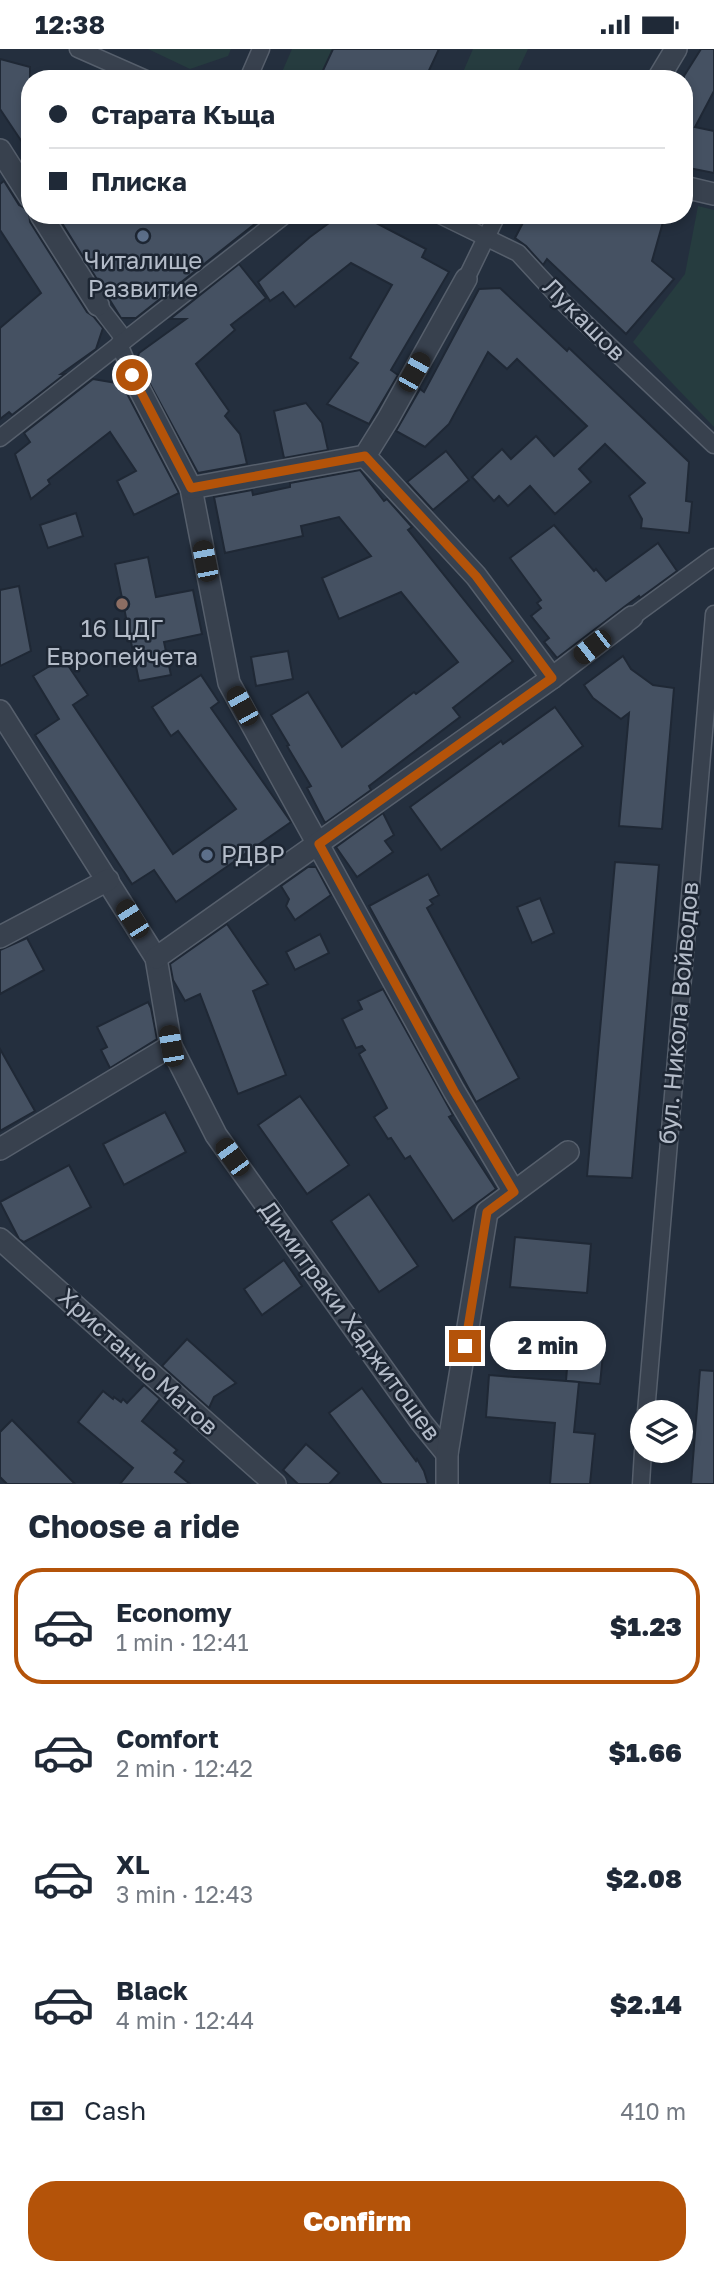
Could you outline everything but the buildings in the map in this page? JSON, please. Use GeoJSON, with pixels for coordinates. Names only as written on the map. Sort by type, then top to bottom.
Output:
{"type":"FeatureCollection","features":[{"type":"Feature","properties":{"kind":"street"},"geometry":{"type":"LineString","coordinates":[[78,49],[126,70]]}},
{"type":"Feature","properties":{"kind":"street"},"geometry":{"type":"LineString","coordinates":[[252,70],[261,49]]}},
{"type":"Feature","properties":{"kind":"street"},"geometry":{"type":"LineString","coordinates":[[664,70],[676,49]]}},
{"type":"Feature","properties":{"kind":"street"},"geometry":{"type":"LineString","coordinates":[[0,150],[21,183]]}},
{"type":"Feature","properties":{"kind":"street"},"geometry":{"type":"LineString","coordinates":[[693,189],[714,194]]}},
{"type":"Feature","properties":{"kind":"street"},"geometry":{"type":"LineString","coordinates":[[47,224],[122,342],[132,375],[191,488],[229,683],[454,1091],[514,1192]]}},
{"type":"Feature","properties":{"kind":"street"},"geometry":{"type":"LineString","coordinates":[[0,438],[273,224]]}},
{"type":"Feature","properties":{"kind":"street","name":"Лукашов"},"geometry":{"type":"LineString","coordinates":[[459,224],[518,253],[565,304],[714,445]]}},
{"type":"Feature","properties":{"kind":"street"},"geometry":{"type":"LineString","coordinates":[[191,488],[365,456],[466,279],[492,224]]}},
{"type":"Feature","properties":{"kind":"street"},"geometry":{"type":"LineString","coordinates":[[365,456],[476,576],[552,678]]}},
{"type":"Feature","properties":{"kind":"street"},"geometry":{"type":"LineString","coordinates":[[156,958],[552,678],[714,557]]}},
{"type":"Feature","properties":{"kind":"street","name":"бул. Никола Войводов"},"geometry":{"type":"LineString","coordinates":[[647,1400],[714,614]]}},
{"type":"Feature","properties":{"kind":"street","name":"Димитраки Хаджитошев"},"geometry":{"type":"LineString","coordinates":[[0,711],[156,958],[171,1046],[216,1135],[421,1422],[447,1454]]}},
{"type":"Feature","properties":{"kind":"street"},"geometry":{"type":"LineString","coordinates":[[0,936],[108,880]]}},
{"type":"Feature","properties":{"kind":"street"},"geometry":{"type":"LineString","coordinates":[[0,1149],[171,1046]]}},
{"type":"Feature","properties":{"kind":"street"},"geometry":{"type":"LineString","coordinates":[[447,1484],[447,1454],[487,1212],[568,1152]]}},
{"type":"Feature","properties":{"kind":"street","name":"Христанчо Матов"},"geometry":{"type":"LineString","coordinates":[[0,1239],[275,1484]]}},
{"type":"Feature","properties":{"kind":"street"},"geometry":{"type":"LineString","coordinates":[[640,1484],[642,1463]]}},
{"type":"Feature","properties":{"kind":"green space"},"geometry":{"type":"Polygon","coordinates":[[[148,49],[231,49],[228,56],[190,69],[148,49]]]}},
{"type":"Feature","properties":{"kind":"green space"},"geometry":{"type":"Polygon","coordinates":[[[292,49],[333,49],[323,70],[283,70],[292,49]]]}},
{"type":"Feature","properties":{"kind":"green space"},"geometry":{"type":"Polygon","coordinates":[[[473,49],[528,49],[518,70],[464,70],[473,49]]]}},
{"type":"Feature","properties":{"kind":"green space"},"geometry":{"type":"Polygon","coordinates":[[[698,206],[714,210],[714,427],[633,342],[685,274],[698,206]]]}},
{"type":"Feature","properties":{"kind":"place","name":"Читалище Развитие"},"geometry":{"type":"Point","coordinates":[143,236]}},
{"type":"Feature","properties":{"kind":"place","name":"16 ЦДГ Европейчета"},"geometry":{"type":"Point","coordinates":[122,604]}},
{"type":"Feature","properties":{"kind":"place","name":"РДВР"},"geometry":{"type":"Point","coordinates":[207,855]}},
{"type":"Feature","properties":{"kind":"route"},"geometry":{"type":"LineString","coordinates":[[132,375],[191,488],[365,456],[476,576],[552,678],[319,844],[454,1091],[514,1192],[487,1212],[465,1346]]}}]}
